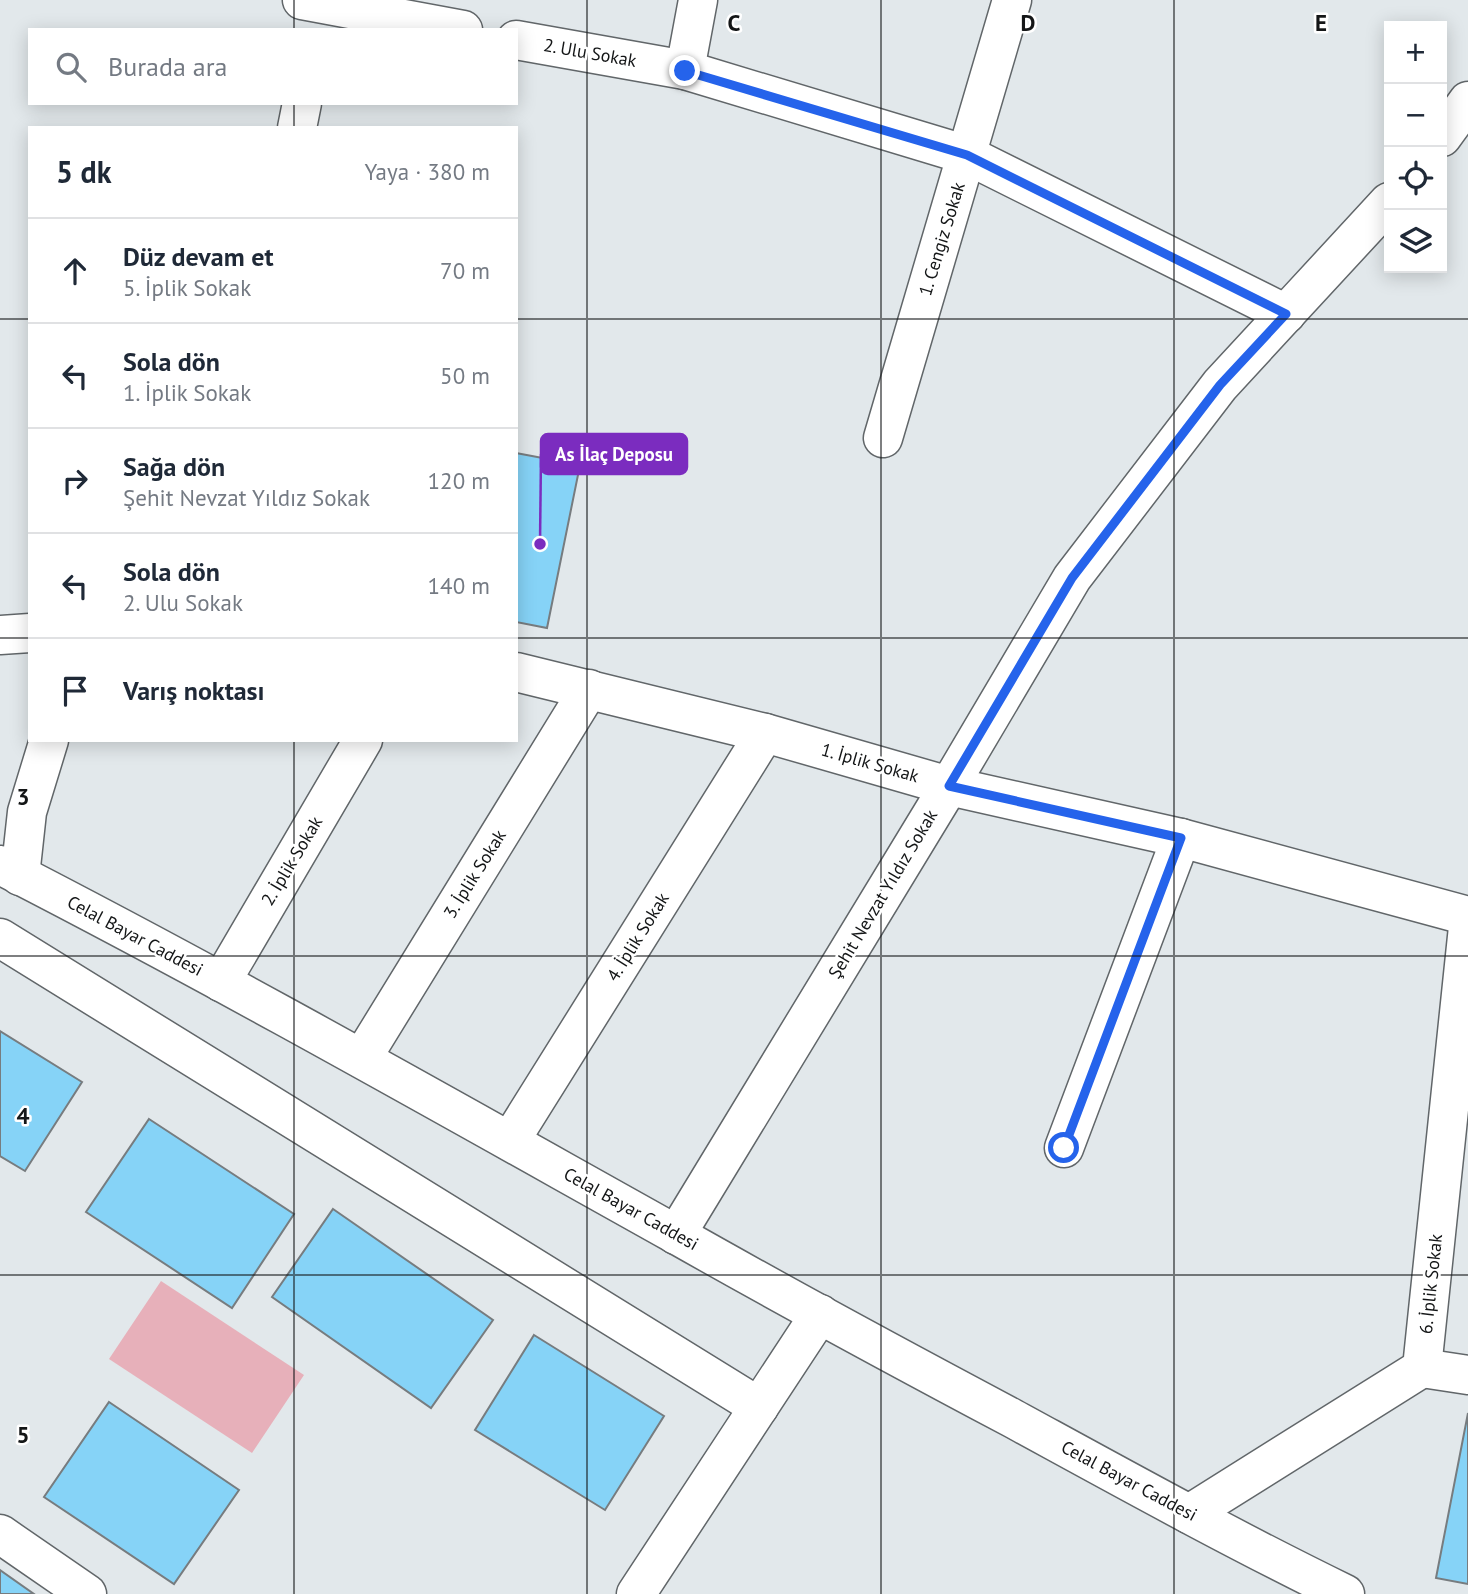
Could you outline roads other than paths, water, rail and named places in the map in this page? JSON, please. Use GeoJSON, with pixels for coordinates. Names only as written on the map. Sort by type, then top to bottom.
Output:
{"type":"FeatureCollection","features":[{"type":"Feature","properties":{"kind":"street"},"geometry":{"type":"LineString","coordinates":[[685,71],[698,0]]}},
{"type":"Feature","properties":{"kind":"street","name":"1. Cengiz Sokak"},"geometry":{"type":"LineString","coordinates":[[883,439],[1012,0]]}},
{"type":"Feature","properties":{"kind":"street"},"geometry":{"type":"LineString","coordinates":[[314,8],[449,28]]}},
{"type":"Feature","properties":{"kind":"street","name":"2. Ulu Sokak"},"geometry":{"type":"LineString","coordinates":[[518,40],[685,71],[967,155],[1286,314]]}},
{"type":"Feature","properties":{"kind":"street"},"geometry":{"type":"LineString","coordinates":[[1447,130],[1468,101]]}},
{"type":"Feature","properties":{"kind":"street"},"geometry":{"type":"LineString","coordinates":[[297,126],[302,105]]}},
{"type":"Feature","properties":{"kind":"street","name":"Şehit Nevzat Yıldız Sokak"},"geometry":{"type":"LineString","coordinates":[[676,1235],[1072,578],[1220,385],[1384,207]]}},
{"type":"Feature","properties":{"kind":"street"},"geometry":{"type":"LineString","coordinates":[[0,635],[28,633]]}},
{"type":"Feature","properties":{"kind":"street","name":"1. İplik Sokak"},"geometry":{"type":"LineString","coordinates":[[518,672],[765,733],[949,786],[1181,838],[1468,916]]}},
{"type":"Feature","properties":{"kind":"street","name":"3. İplik Sokak"},"geometry":{"type":"LineString","coordinates":[[362,1058],[589,689]]}},
{"type":"Feature","properties":{"kind":"street","name":"4. İplik Sokak"},"geometry":{"type":"LineString","coordinates":[[510,1142],[765,733]]}},
{"type":"Feature","properties":{"kind":"street"},"geometry":{"type":"LineString","coordinates":[[10,871],[48,742]]}},
{"type":"Feature","properties":{"kind":"street","name":"2. İplik Sokak"},"geometry":{"type":"LineString","coordinates":[[221,982],[362,742]]}},
{"type":"Feature","properties":{"kind":"street"},"geometry":{"type":"LineString","coordinates":[[1064,1148],[1181,838]]}},
{"type":"Feature","properties":{"kind":"street","name":"Celal Bayar Caddesi"},"geometry":{"type":"LineString","coordinates":[[10,871],[362,1058],[676,1235],[1189,1514],[1345,1594]]}},
{"type":"Feature","properties":{"kind":"street","name":"6. İplik Sokak"},"geometry":{"type":"LineString","coordinates":[[1422,1368],[1468,927]]}},
{"type":"Feature","properties":{"kind":"street"},"geometry":{"type":"LineString","coordinates":[[0,938],[759,1407]]}},
{"type":"Feature","properties":{"kind":"street"},"geometry":{"type":"LineString","coordinates":[[636,1594],[820,1314]]}},
{"type":"Feature","properties":{"kind":"street"},"geometry":{"type":"LineString","coordinates":[[1189,1514],[1422,1368],[1468,1376]]}},
{"type":"Feature","properties":{"kind":"street"},"geometry":{"type":"LineString","coordinates":[[0,1534],[87,1594]]}},
{"type":"Feature","properties":{"kind":"street"},"geometry":{"type":"LineString","coordinates":[[1262,1553],[1282,1594]]}},
{"type":"Feature","properties":{"kind":"place","name":"As İlaç Deposu"},"geometry":{"type":"Point","coordinates":[540,544]}}]}
